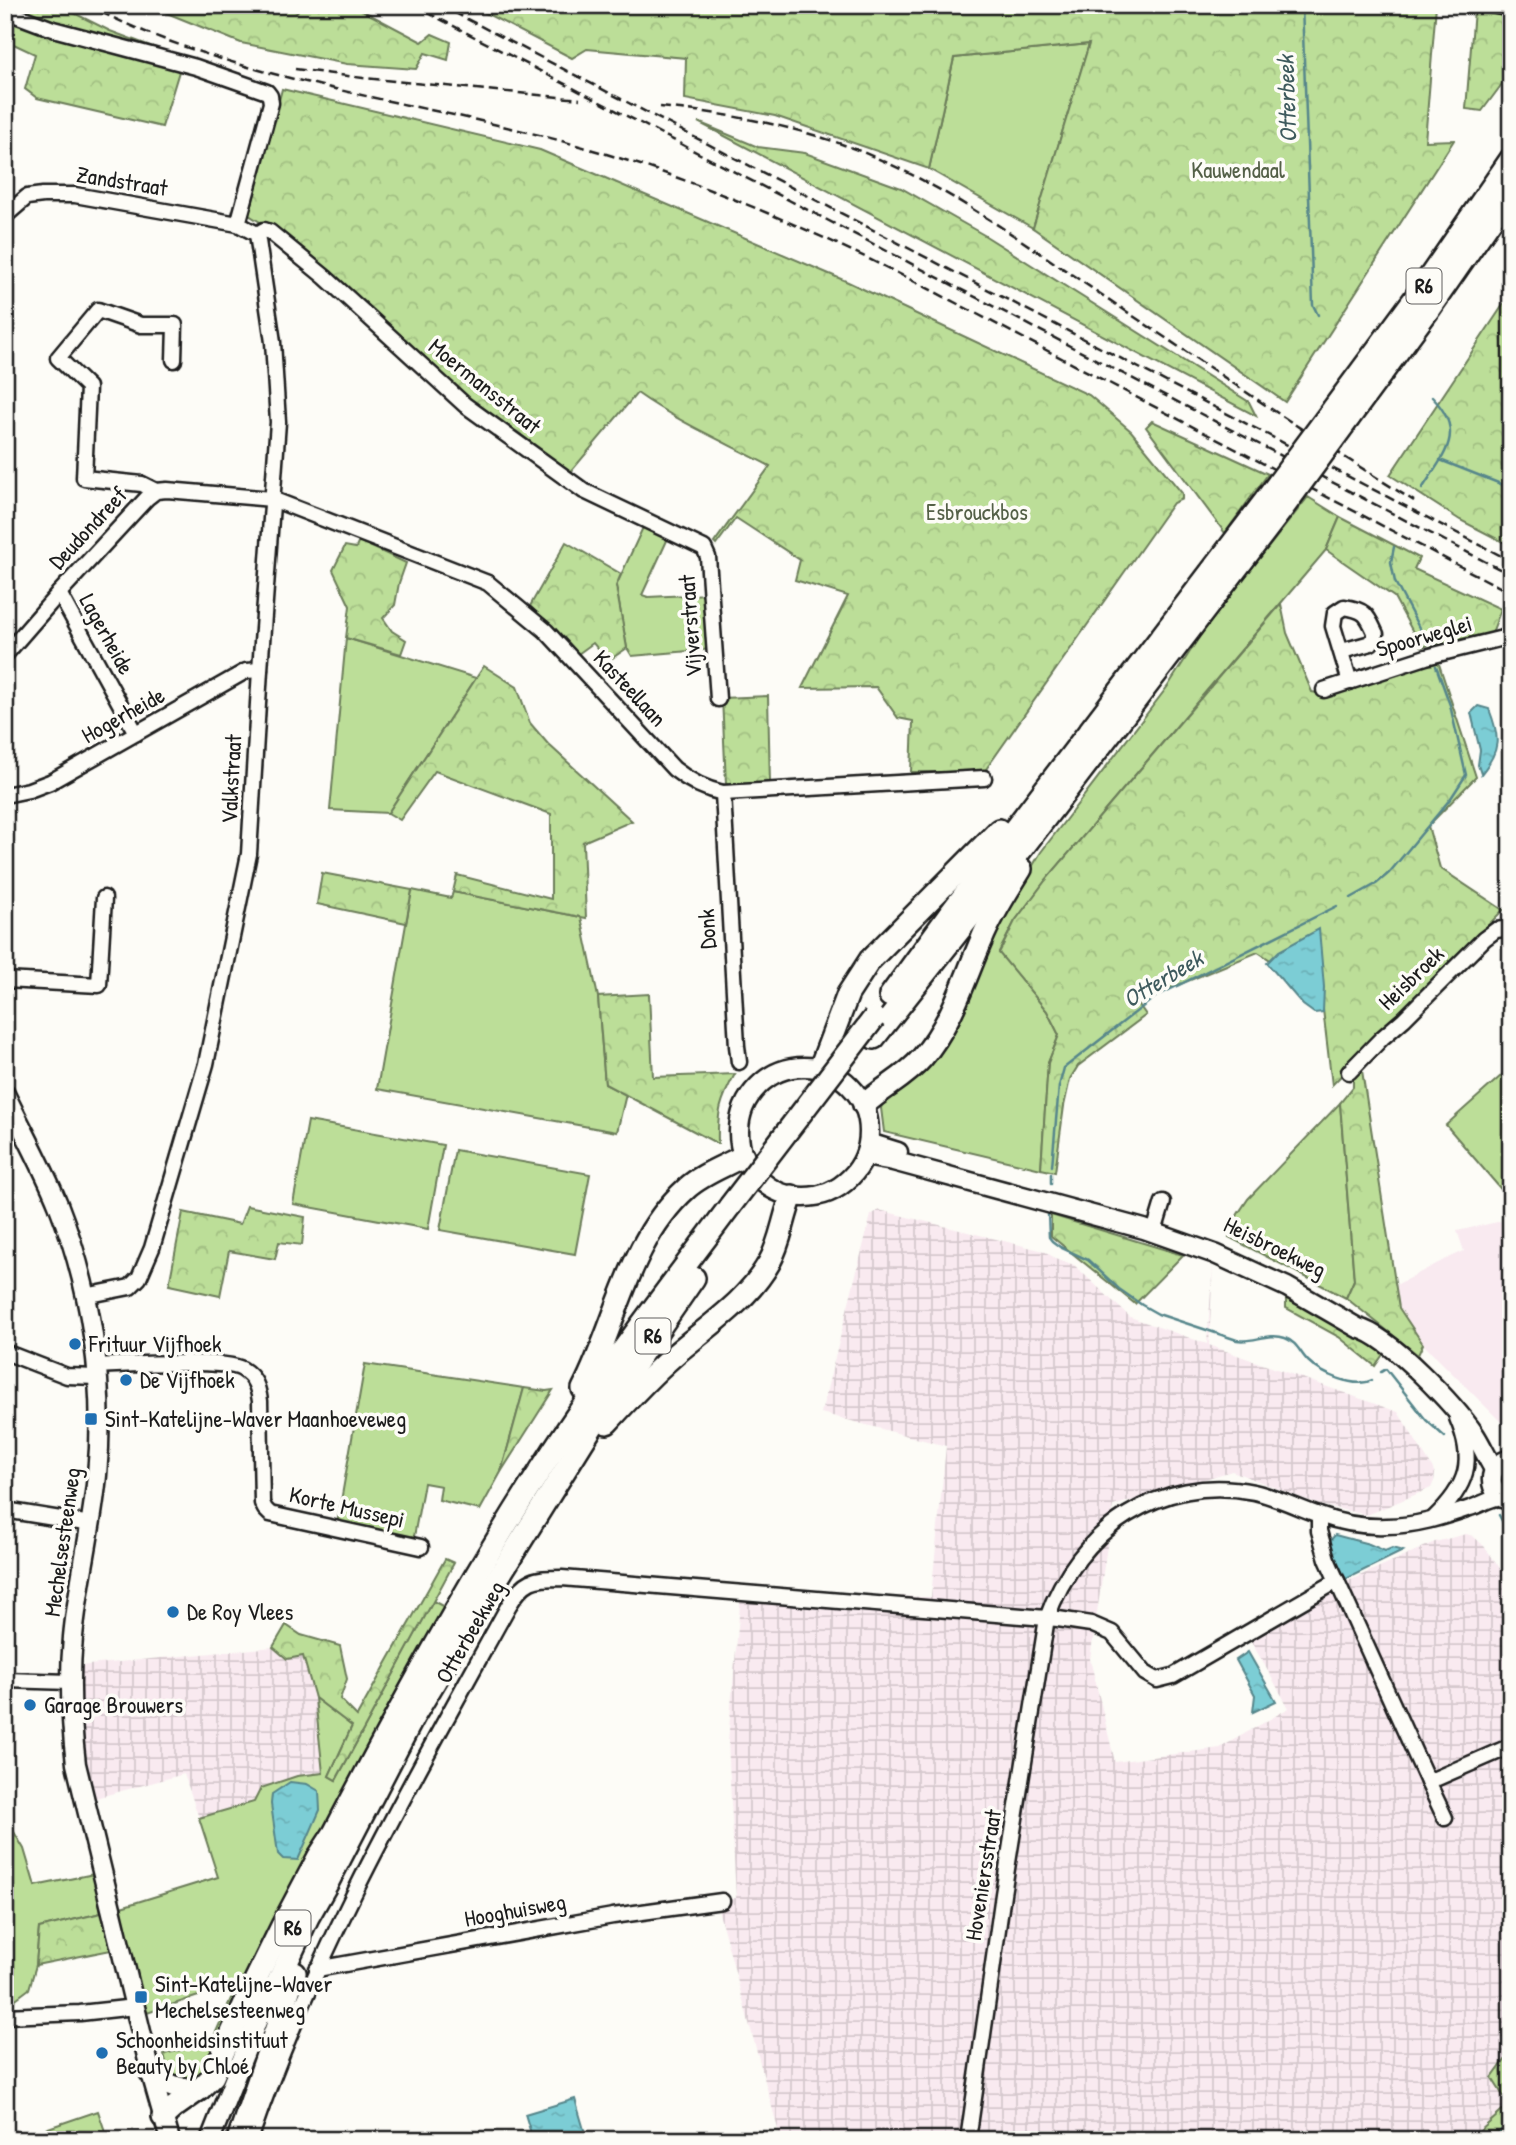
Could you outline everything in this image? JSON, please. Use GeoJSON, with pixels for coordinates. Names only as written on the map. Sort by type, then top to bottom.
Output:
{"type":"FeatureCollection","features":[{"type":"Feature","properties":{"kind":"highway","name":"R6"},"geometry":{"type":"LineString","coordinates":[[1341,414],[1415,298],[1511,159]]}},
{"type":"Feature","properties":{"kind":"highway","name":"R6"},"geometry":{"type":"LineString","coordinates":[[874,1028],[1049,814],[1341,414],[1459,267],[1511,191]]}},
{"type":"Feature","properties":{"kind":"highway","name":"R6"},"geometry":{"type":"LineString","coordinates":[[260,2014],[264,1997],[334,1833],[454,1612],[564,1436],[631,1338],[735,1210],[874,1028],[1045,789],[1275,503]]}},
{"type":"Feature","properties":{"kind":"highway"},"geometry":{"type":"LineString","coordinates":[[820,1068],[849,994],[870,960],[989,841],[1026,800],[1045,789]]}},
{"type":"Feature","properties":{"kind":"highway"},"geometry":{"type":"LineString","coordinates":[[864,1105],[914,1067],[943,1027],[958,1001],[983,937],[1035,846],[1049,814]]}},
{"type":"Feature","properties":{"kind":"highway"},"geometry":{"type":"LineString","coordinates":[[564,1436],[568,1419],[596,1362],[641,1246],[664,1210],[689,1186],[743,1156]]}},
{"type":"Feature","properties":{"kind":"highway"},"geometry":{"type":"LineString","coordinates":[[571,1461],[637,1390],[733,1306],[756,1280],[775,1251],[792,1196]]}},
{"type":"Feature","properties":{"kind":"highway","name":"R6"},"geometry":{"type":"LineString","coordinates":[[260,2014],[414,1716],[571,1461],[735,1210]]}},
{"type":"Feature","properties":{"kind":"highway"},"geometry":{"type":"LineString","coordinates":[[163,2118],[213,2076],[278,1934],[334,1833]]}},
{"type":"Feature","properties":{"kind":"highway"},"geometry":{"type":"LineString","coordinates":[[238,2140],[329,1880]]}},
{"type":"Feature","properties":{"kind":"highway"},"geometry":{"type":"LineString","coordinates":[[151,2073],[167,2085],[178,2089],[200,2089]]}},
{"type":"Feature","properties":{"kind":"main road"},"geometry":{"type":"LineString","coordinates":[[793,1067],[820,1068],[843,1079],[859,1094],[864,1105],[870,1130],[867,1150],[852,1177],[832,1192],[813,1197],[777,1192],[754,1174],[743,1156],[739,1123],[745,1104],[762,1082],[781,1070],[793,1067]]}},
{"type":"Feature","properties":{"kind":"main road","name":"Mechelsesteenweg"},"geometry":{"type":"LineString","coordinates":[[5,1094],[58,1204],[85,1296],[97,1372],[97,1475],[73,1635],[71,1724],[76,1764],[151,2073],[170,2140]]}},
{"type":"Feature","properties":{"kind":"main road","name":"Heisbroekweg"},"geometry":{"type":"LineString","coordinates":[[867,1150],[892,1161],[959,1174],[1155,1228],[1287,1287],[1364,1330],[1410,1364],[1433,1385],[1476,1436],[1502,1478]]}},
{"type":"Feature","properties":{"kind":"main road","name":"R6"},"geometry":{"type":"LineString","coordinates":[[210,2140],[260,2014]]}},
{"type":"Feature","properties":{"kind":"street"},"geometry":{"type":"LineString","coordinates":[[1491,5],[1511,9]]}},
{"type":"Feature","properties":{"kind":"street"},"geometry":{"type":"LineString","coordinates":[[5,11],[53,29],[196,67],[267,92],[271,103],[238,224],[257,234]]}},
{"type":"Feature","properties":{"kind":"street","name":"Zandstraat"},"geometry":{"type":"LineString","coordinates":[[5,216],[27,197],[75,195],[238,224]]}},
{"type":"Feature","properties":{"kind":"street","name":"Moermansstraat"},"geometry":{"type":"LineString","coordinates":[[257,234],[264,230],[270,232],[325,277],[453,396],[584,491],[706,550]]}},
{"type":"Feature","properties":{"kind":"street","name":"Valkstraat"},"geometry":{"type":"LineString","coordinates":[[85,1296],[130,1287],[139,1278],[152,1248],[206,1064],[250,854],[278,422],[273,342],[257,234]]}},
{"type":"Feature","properties":{"kind":"street"},"geometry":{"type":"LineString","coordinates":[[156,491],[142,484],[84,478],[88,387],[58,358],[97,310],[141,325],[175,325],[174,360]]}},
{"type":"Feature","properties":{"kind":"street","name":"Deudondreef"},"geometry":{"type":"LineString","coordinates":[[5,655],[59,593],[156,491],[272,499]]}},
{"type":"Feature","properties":{"kind":"street","name":"Kasteellaan"},"geometry":{"type":"LineString","coordinates":[[272,499],[488,583],[547,631],[674,769],[708,790],[723,793],[985,778]]}},
{"type":"Feature","properties":{"kind":"street","name":"Vijverstraat"},"geometry":{"type":"LineString","coordinates":[[706,550],[718,699]]}},
{"type":"Feature","properties":{"kind":"street","name":"Lagerheide"},"geometry":{"type":"LineString","coordinates":[[59,593],[136,733]]}},
{"type":"Feature","properties":{"kind":"street","name":"Spoorweglei"},"geometry":{"type":"LineString","coordinates":[[1324,690],[1426,657],[1511,636]]}},
{"type":"Feature","properties":{"kind":"street","name":"Spoorweglei"},"geometry":{"type":"LineString","coordinates":[[1342,651],[1350,682]]}},
{"type":"Feature","properties":{"kind":"street","name":"Hogerheide"},"geometry":{"type":"LineString","coordinates":[[5,795],[50,782],[246,671],[260,670]]}},
{"type":"Feature","properties":{"kind":"street","name":"Donk"},"geometry":{"type":"LineString","coordinates":[[723,793],[740,1062]]}},
{"type":"Feature","properties":{"kind":"street"},"geometry":{"type":"LineString","coordinates":[[5,980],[99,985],[104,898]]}},
{"type":"Feature","properties":{"kind":"street","name":"Heisbroek"},"geometry":{"type":"LineString","coordinates":[[1349,1072],[1484,939],[1496,930],[1511,928]]}},
{"type":"Feature","properties":{"kind":"street"},"geometry":{"type":"LineString","coordinates":[[1155,1228],[1163,1202]]}},
{"type":"Feature","properties":{"kind":"street"},"geometry":{"type":"LineString","coordinates":[[5,1352],[67,1376],[97,1372]]}},
{"type":"Feature","properties":{"kind":"street","name":"Korte Mussepi"},"geometry":{"type":"LineString","coordinates":[[97,1372],[191,1363],[236,1366],[242,1369],[252,1376],[260,1401],[262,1503],[265,1509],[270,1514],[421,1548]]}},
{"type":"Feature","properties":{"kind":"street"},"geometry":{"type":"LineString","coordinates":[[1433,1519],[1456,1495],[1465,1472],[1467,1450],[1463,1431],[1453,1408]]}},
{"type":"Feature","properties":{"kind":"street","name":"Hoveniersstraat"},"geometry":{"type":"LineString","coordinates":[[968,2140],[1003,1894],[1047,1618],[1061,1583],[1088,1546],[1104,1530],[1126,1515],[1164,1498],[1204,1490],[1252,1492],[1349,1523],[1388,1527],[1409,1525],[1457,1511],[1502,1478]]}},
{"type":"Feature","properties":{"kind":"street"},"geometry":{"type":"LineString","coordinates":[[5,1510],[91,1524]]}},
{"type":"Feature","properties":{"kind":"street"},"geometry":{"type":"LineString","coordinates":[[1319,1515],[1322,1545],[1445,1818]]}},
{"type":"Feature","properties":{"kind":"street","name":"Otterbeekweg"},"geometry":{"type":"LineString","coordinates":[[250,2140],[270,2079],[317,1969],[368,1862],[519,1589],[528,1581],[562,1578],[1047,1618]]}},
{"type":"Feature","properties":{"kind":"street"},"geometry":{"type":"LineString","coordinates":[[1047,1618],[1091,1624],[1112,1633],[1145,1673],[1157,1680],[1173,1676],[1337,1581]]}},
{"type":"Feature","properties":{"kind":"street"},"geometry":{"type":"LineString","coordinates":[[5,1679],[70,1682]]}},
{"type":"Feature","properties":{"kind":"street"},"geometry":{"type":"LineString","coordinates":[[1428,1782],[1511,1746]]}},
{"type":"Feature","properties":{"kind":"street","name":"Hooghuisweg"},"geometry":{"type":"LineString","coordinates":[[317,1969],[613,1916],[722,1901]]}},
{"type":"Feature","properties":{"kind":"street"},"geometry":{"type":"LineString","coordinates":[[5,2017],[135,2007]]}},
{"type":"Feature","properties":{"kind":"shaded area"},"geometry":{"type":"Polygon","coordinates":[[[879,1210],[1044,1251],[1074,1265],[1130,1317],[1207,1344],[1213,1264],[1209,1345],[1398,1412],[1432,1467],[1434,1481],[1431,1488],[1367,1515],[1320,1505],[1232,1471],[1113,1506],[1090,1659],[1115,1762],[1220,1748],[1289,1708],[1249,1638],[1346,1582],[1435,1542],[1466,1534],[1473,1536],[1484,1546],[1511,1583],[1511,2140],[781,2140],[716,1902],[736,1898],[728,1741],[741,1593],[931,1597],[946,1446],[821,1413],[871,1215],[879,1210]]]}},
{"type":"Feature","properties":{"kind":"shaded area"},"geometry":{"type":"Polygon","coordinates":[[[1511,1219],[1511,1432],[1423,1344],[1399,1308],[1396,1285],[1464,1251],[1457,1231],[1511,1219]]]}},
{"type":"Feature","properties":{"kind":"shaded area"},"geometry":{"type":"Polygon","coordinates":[[[273,1647],[287,1659],[303,1656],[315,1698],[323,1774],[297,1776],[261,1788],[255,1802],[199,1818],[184,1774],[92,1799],[85,1765],[78,1666],[273,1647]]]}},
{"type":"Feature","properties":{"kind":"green space"},"geometry":{"type":"Polygon","coordinates":[[[5,5],[58,5],[110,31],[183,58],[162,127],[37,98],[25,89],[35,54],[5,40],[5,5]]]}},
{"type":"Feature","properties":{"kind":"green space"},"geometry":{"type":"Polygon","coordinates":[[[147,5],[285,5],[297,12],[300,5],[352,5],[422,42],[432,34],[451,42],[448,60],[425,53],[416,69],[347,64],[241,43],[147,5]]]}},
{"type":"Feature","properties":{"kind":"green space","name":"Kauwendaal"},"geometry":{"type":"Polygon","coordinates":[[[470,5],[1436,5],[1425,141],[1454,140],[1285,402],[1033,228],[1089,44],[954,58],[929,169],[775,116],[685,99],[686,58],[587,49],[572,58],[470,5]]]}},
{"type":"Feature","properties":{"kind":"green space"},"geometry":{"type":"Polygon","coordinates":[[[1474,10],[1511,17],[1511,72],[1482,111],[1466,109],[1474,10]]]}},
{"type":"Feature","properties":{"kind":"green space"},"geometry":{"type":"Polygon","coordinates":[[[1089,44],[1033,228],[929,169],[954,58],[1089,44]]]}},
{"type":"Feature","properties":{"kind":"green space","name":"Esbrouckbos"},"geometry":{"type":"Polygon","coordinates":[[[282,89],[540,150],[848,282],[1089,395],[1131,431],[1182,493],[1182,499],[1173,503],[984,772],[911,772],[913,721],[898,718],[876,687],[802,688],[848,596],[795,580],[800,560],[736,518],[716,545],[714,543],[770,466],[685,423],[637,393],[569,474],[467,401],[268,227],[249,215],[282,89]]]}},
{"type":"Feature","properties":{"kind":"green space"},"geometry":{"type":"Polygon","coordinates":[[[698,122],[758,147],[805,153],[901,188],[984,235],[1249,402],[1256,416],[698,122]]]}},
{"type":"Feature","properties":{"kind":"green space"},"geometry":{"type":"Polygon","coordinates":[[[1511,293],[1511,546],[1460,520],[1390,475],[1511,293]]]}},
{"type":"Feature","properties":{"kind":"green space"},"geometry":{"type":"Polygon","coordinates":[[[1152,421],[1268,474],[1225,533],[1146,427],[1152,421]]]}},
{"type":"Feature","properties":{"kind":"green space"},"geometry":{"type":"Polygon","coordinates":[[[1308,497],[1340,517],[1326,550],[1045,881],[1015,921],[999,952],[1047,1011],[1059,1035],[1048,1063],[1041,1169],[884,1132],[881,1108],[884,1100],[1041,852],[1168,686],[1207,625],[1308,497]]]}},
{"type":"Feature","properties":{"kind":"green space"},"geometry":{"type":"Polygon","coordinates":[[[1340,517],[1419,558],[1414,569],[1501,609],[1492,633],[1421,647],[1394,597],[1326,550],[1340,517]]]}},
{"type":"Feature","properties":{"kind":"green space"},"geometry":{"type":"Polygon","coordinates":[[[645,523],[670,534],[642,595],[709,594],[712,649],[632,656],[627,648],[616,586],[645,523]]]}},
{"type":"Feature","properties":{"kind":"green space"},"geometry":{"type":"Polygon","coordinates":[[[359,541],[406,563],[395,605],[383,618],[392,631],[406,640],[401,654],[346,638],[350,606],[333,570],[345,546],[356,548],[359,541]]]}},
{"type":"Feature","properties":{"kind":"green space"},"geometry":{"type":"Polygon","coordinates":[[[566,542],[621,574],[616,586],[627,648],[608,661],[593,643],[578,654],[530,606],[566,542]]]}},
{"type":"Feature","properties":{"kind":"green space"},"geometry":{"type":"Polygon","coordinates":[[[1281,604],[1287,633],[1312,692],[1328,695],[1438,661],[1476,777],[1428,826],[1440,868],[1503,910],[1332,1085],[1315,942],[1272,961],[1258,952],[1137,1002],[1146,1015],[1078,1066],[1070,1079],[1055,1172],[1041,1169],[1048,1063],[1059,1035],[1047,1011],[999,953],[1015,921],[1045,881],[1281,604]]]}},
{"type":"Feature","properties":{"kind":"green space"},"geometry":{"type":"Polygon","coordinates":[[[346,638],[476,678],[388,813],[330,810],[346,638]]]}},
{"type":"Feature","properties":{"kind":"green space"},"geometry":{"type":"Polygon","coordinates":[[[484,666],[517,687],[530,723],[548,744],[632,821],[583,842],[586,918],[453,892],[457,875],[551,899],[551,814],[435,771],[400,820],[388,813],[484,666]]]}},
{"type":"Feature","properties":{"kind":"green space"},"geometry":{"type":"Polygon","coordinates":[[[768,696],[770,784],[726,784],[722,698],[768,696]]]}},
{"type":"Feature","properties":{"kind":"green space"},"geometry":{"type":"Polygon","coordinates":[[[322,873],[412,890],[406,923],[317,904],[322,873]]]}},
{"type":"Feature","properties":{"kind":"green space"},"geometry":{"type":"Polygon","coordinates":[[[412,890],[451,898],[453,892],[581,917],[598,997],[605,1084],[626,1094],[617,1132],[377,1089],[412,890]]]}},
{"type":"Feature","properties":{"kind":"green space"},"geometry":{"type":"Polygon","coordinates":[[[649,994],[653,1077],[735,1074],[720,1107],[718,1144],[605,1084],[598,997],[649,994]]]}},
{"type":"Feature","properties":{"kind":"green space"},"geometry":{"type":"Polygon","coordinates":[[[1361,1064],[1399,1308],[1423,1344],[1418,1355],[1346,1298],[1354,1280],[1340,1103],[1353,1087],[1353,1071],[1361,1064]]]}},
{"type":"Feature","properties":{"kind":"green space"},"geometry":{"type":"Polygon","coordinates":[[[1511,1067],[1511,1201],[1446,1125],[1511,1067]]]}},
{"type":"Feature","properties":{"kind":"green space"},"geometry":{"type":"Polygon","coordinates":[[[1340,1103],[1354,1280],[1346,1298],[1229,1237],[1238,1214],[1248,1199],[1340,1103]]]}},
{"type":"Feature","properties":{"kind":"green space"},"geometry":{"type":"Polygon","coordinates":[[[308,1121],[443,1145],[428,1229],[293,1204],[308,1121]]]}},
{"type":"Feature","properties":{"kind":"green space"},"geometry":{"type":"Polygon","coordinates":[[[455,1150],[590,1174],[575,1254],[440,1230],[455,1150]]]}},
{"type":"Feature","properties":{"kind":"green space"},"geometry":{"type":"Polygon","coordinates":[[[247,1206],[305,1217],[302,1245],[279,1242],[275,1259],[229,1251],[220,1296],[169,1285],[183,1212],[240,1224],[247,1206]]]}},
{"type":"Feature","properties":{"kind":"green space"},"geometry":{"type":"Polygon","coordinates":[[[1051,1215],[1183,1255],[1135,1304],[1051,1236],[1051,1215]]]}},
{"type":"Feature","properties":{"kind":"green space"},"geometry":{"type":"Polygon","coordinates":[[[1286,1295],[1350,1330],[1384,1353],[1375,1366],[1339,1337],[1286,1308],[1286,1295]]]}},
{"type":"Feature","properties":{"kind":"green space"},"geometry":{"type":"Polygon","coordinates":[[[365,1364],[524,1388],[501,1472],[480,1510],[439,1500],[441,1486],[424,1483],[413,1542],[337,1524],[365,1364]]]}},
{"type":"Feature","properties":{"kind":"green space"},"geometry":{"type":"Polygon","coordinates":[[[524,1388],[553,1390],[501,1472],[524,1388]]]}},
{"type":"Feature","properties":{"kind":"green space"},"geometry":{"type":"Polygon","coordinates":[[[445,1559],[454,1563],[336,1780],[329,1776],[352,1726],[315,1698],[303,1656],[287,1659],[273,1647],[286,1625],[301,1635],[340,1646],[347,1679],[340,1699],[357,1716],[445,1559]]]}},
{"type":"Feature","properties":{"kind":"green space"},"geometry":{"type":"Polygon","coordinates":[[[433,1601],[448,1609],[200,2082],[170,2079],[164,2054],[211,2043],[238,1983],[147,2013],[118,1908],[218,1877],[199,1818],[254,1802],[261,1788],[297,1776],[323,1773],[315,1698],[352,1726],[329,1776],[336,1780],[433,1601]]]}},
{"type":"Feature","properties":{"kind":"green space"},"geometry":{"type":"Polygon","coordinates":[[[14,1832],[24,1849],[35,1886],[94,1874],[101,1913],[39,1928],[36,1965],[29,1989],[5,2007],[5,1835],[14,1832]]]}},
{"type":"Feature","properties":{"kind":"green space"},"geometry":{"type":"Polygon","coordinates":[[[101,1913],[111,1950],[36,1965],[39,1928],[101,1913]]]}},
{"type":"Feature","properties":{"kind":"green space"},"geometry":{"type":"Polygon","coordinates":[[[1511,2052],[1511,2140],[1470,2140],[1509,2105],[1492,2078],[1511,2052]]]}},
{"type":"Feature","properties":{"kind":"green space"},"geometry":{"type":"Polygon","coordinates":[[[98,2111],[108,2140],[13,2140],[98,2111]]]}},
{"type":"Feature","properties":{"kind":"water"},"geometry":{"type":"Polygon","coordinates":[[[1478,706],[1489,709],[1497,736],[1492,758],[1481,774],[1478,765],[1480,750],[1471,713],[1478,706]]]}},
{"type":"Feature","properties":{"kind":"water"},"geometry":{"type":"Polygon","coordinates":[[[1319,929],[1324,987],[1323,1012],[1314,1013],[1303,1005],[1267,963],[1279,951],[1319,929]]]}},
{"type":"Feature","properties":{"kind":"water"},"geometry":{"type":"Polygon","coordinates":[[[1335,1535],[1385,1551],[1392,1548],[1403,1551],[1346,1579],[1330,1549],[1329,1542],[1335,1535]]]}},
{"type":"Feature","properties":{"kind":"water"},"geometry":{"type":"Polygon","coordinates":[[[1248,1652],[1276,1701],[1253,1712],[1255,1695],[1236,1660],[1248,1652]]]}},
{"type":"Feature","properties":{"kind":"water"},"geometry":{"type":"Polygon","coordinates":[[[290,1782],[307,1784],[319,1791],[320,1810],[298,1860],[283,1859],[278,1854],[271,1804],[272,1794],[290,1782]]]}},
{"type":"Feature","properties":{"kind":"water"},"geometry":{"type":"Polygon","coordinates":[[[575,2099],[587,2140],[533,2140],[525,2114],[575,2099]]]}},
{"type":"Feature","properties":{"kind":"waterway","name":"Otterbeek"},"geometry":{"type":"LineString","coordinates":[[1302,5],[1313,305],[1318,315]]}},
{"type":"Feature","properties":{"kind":"waterway","name":"Otterbeek"},"geometry":{"type":"LineString","coordinates":[[1422,489],[1444,454],[1450,433],[1443,410],[1432,397]]}},
{"type":"Feature","properties":{"kind":"waterway"},"geometry":{"type":"LineString","coordinates":[[1440,460],[1511,488]]}},
{"type":"Feature","properties":{"kind":"waterway","name":"Otterbeek"},"geometry":{"type":"LineString","coordinates":[[1394,547],[1391,562],[1395,582],[1427,643]]}},
{"type":"Feature","properties":{"kind":"waterway","name":"Otterbeek"},"geometry":{"type":"LineString","coordinates":[[1351,898],[1389,873],[1451,798],[1466,775],[1450,705],[1436,666]]}},
{"type":"Feature","properties":{"kind":"waterway","name":"Otterbeek"},"geometry":{"type":"LineString","coordinates":[[1052,1166],[1059,1086],[1064,1068],[1155,997],[1337,906]]}},
{"type":"Feature","properties":{"kind":"waterway","name":"Otterbeek"},"geometry":{"type":"LineString","coordinates":[[1051,1174],[1051,1184]]}},
{"type":"Feature","properties":{"kind":"waterway","name":"Otterbeek"},"geometry":{"type":"LineString","coordinates":[[1048,1212],[1049,1237],[1052,1241],[1088,1260],[1119,1289],[1158,1314],[1237,1340],[1279,1336],[1289,1340],[1314,1366],[1329,1375],[1357,1383],[1372,1380]]}},
{"type":"Feature","properties":{"kind":"waterway","name":"Otterbeek"},"geometry":{"type":"LineString","coordinates":[[1381,1372],[1386,1369],[1426,1420],[1445,1437]]}},
{"type":"Feature","properties":{"kind":"waterway","name":"Otterbeek"},"geometry":{"type":"LineString","coordinates":[[1499,1515],[1511,1538]]}},
{"type":"Feature","properties":{"kind":"waterway"},"geometry":{"type":"LineString","coordinates":[[1511,2061],[1511,2077]]}},
{"type":"Feature","properties":{"kind":"waterway"},"geometry":{"type":"LineString","coordinates":[[1492,2140],[1511,2120]]}},
{"type":"Feature","properties":{"kind":"railway"},"geometry":{"type":"LineString","coordinates":[[87,5],[138,29],[246,66],[577,145],[682,179],[785,220],[935,292],[1511,593]]}},
{"type":"Feature","properties":{"kind":"railway"},"geometry":{"type":"LineString","coordinates":[[413,5],[1511,575]]}},
{"type":"Feature","properties":{"kind":"railway"},"geometry":{"type":"LineString","coordinates":[[440,5],[1511,561]]}},
{"type":"Feature","properties":{"kind":"railway"},"geometry":{"type":"LineString","coordinates":[[295,69],[580,99]]}},
{"type":"Feature","properties":{"kind":"railway"},"geometry":{"type":"LineString","coordinates":[[660,107],[734,117],[807,133],[855,149],[919,178],[1009,232],[1294,424],[1414,501]]}},
{"type":"Feature","properties":{"kind":"place","name":"Frituur Vijfhoek"},"geometry":{"type":"Point","coordinates":[75,1344]}},
{"type":"Feature","properties":{"kind":"place","name":"De Vijfhoek"},"geometry":{"type":"Point","coordinates":[126,1380]}},
{"type":"Feature","properties":{"kind":"place","name":"Sint-Katelijne-Waver Maanhoeveweg"},"geometry":{"type":"Point","coordinates":[91,1419]}},
{"type":"Feature","properties":{"kind":"place","name":"De Roy Vlees"},"geometry":{"type":"Point","coordinates":[173,1612]}},
{"type":"Feature","properties":{"kind":"place","name":"Garage Brouwers"},"geometry":{"type":"Point","coordinates":[30,1705]}},
{"type":"Feature","properties":{"kind":"place","name":"Sint-Katelijne-Waver Mechelsesteenweg"},"geometry":{"type":"Point","coordinates":[141,1997]}},
{"type":"Feature","properties":{"kind":"place","name":"Schoonheidsinstituut Beauty by Chloé"},"geometry":{"type":"Point","coordinates":[102,2053]}}]}
